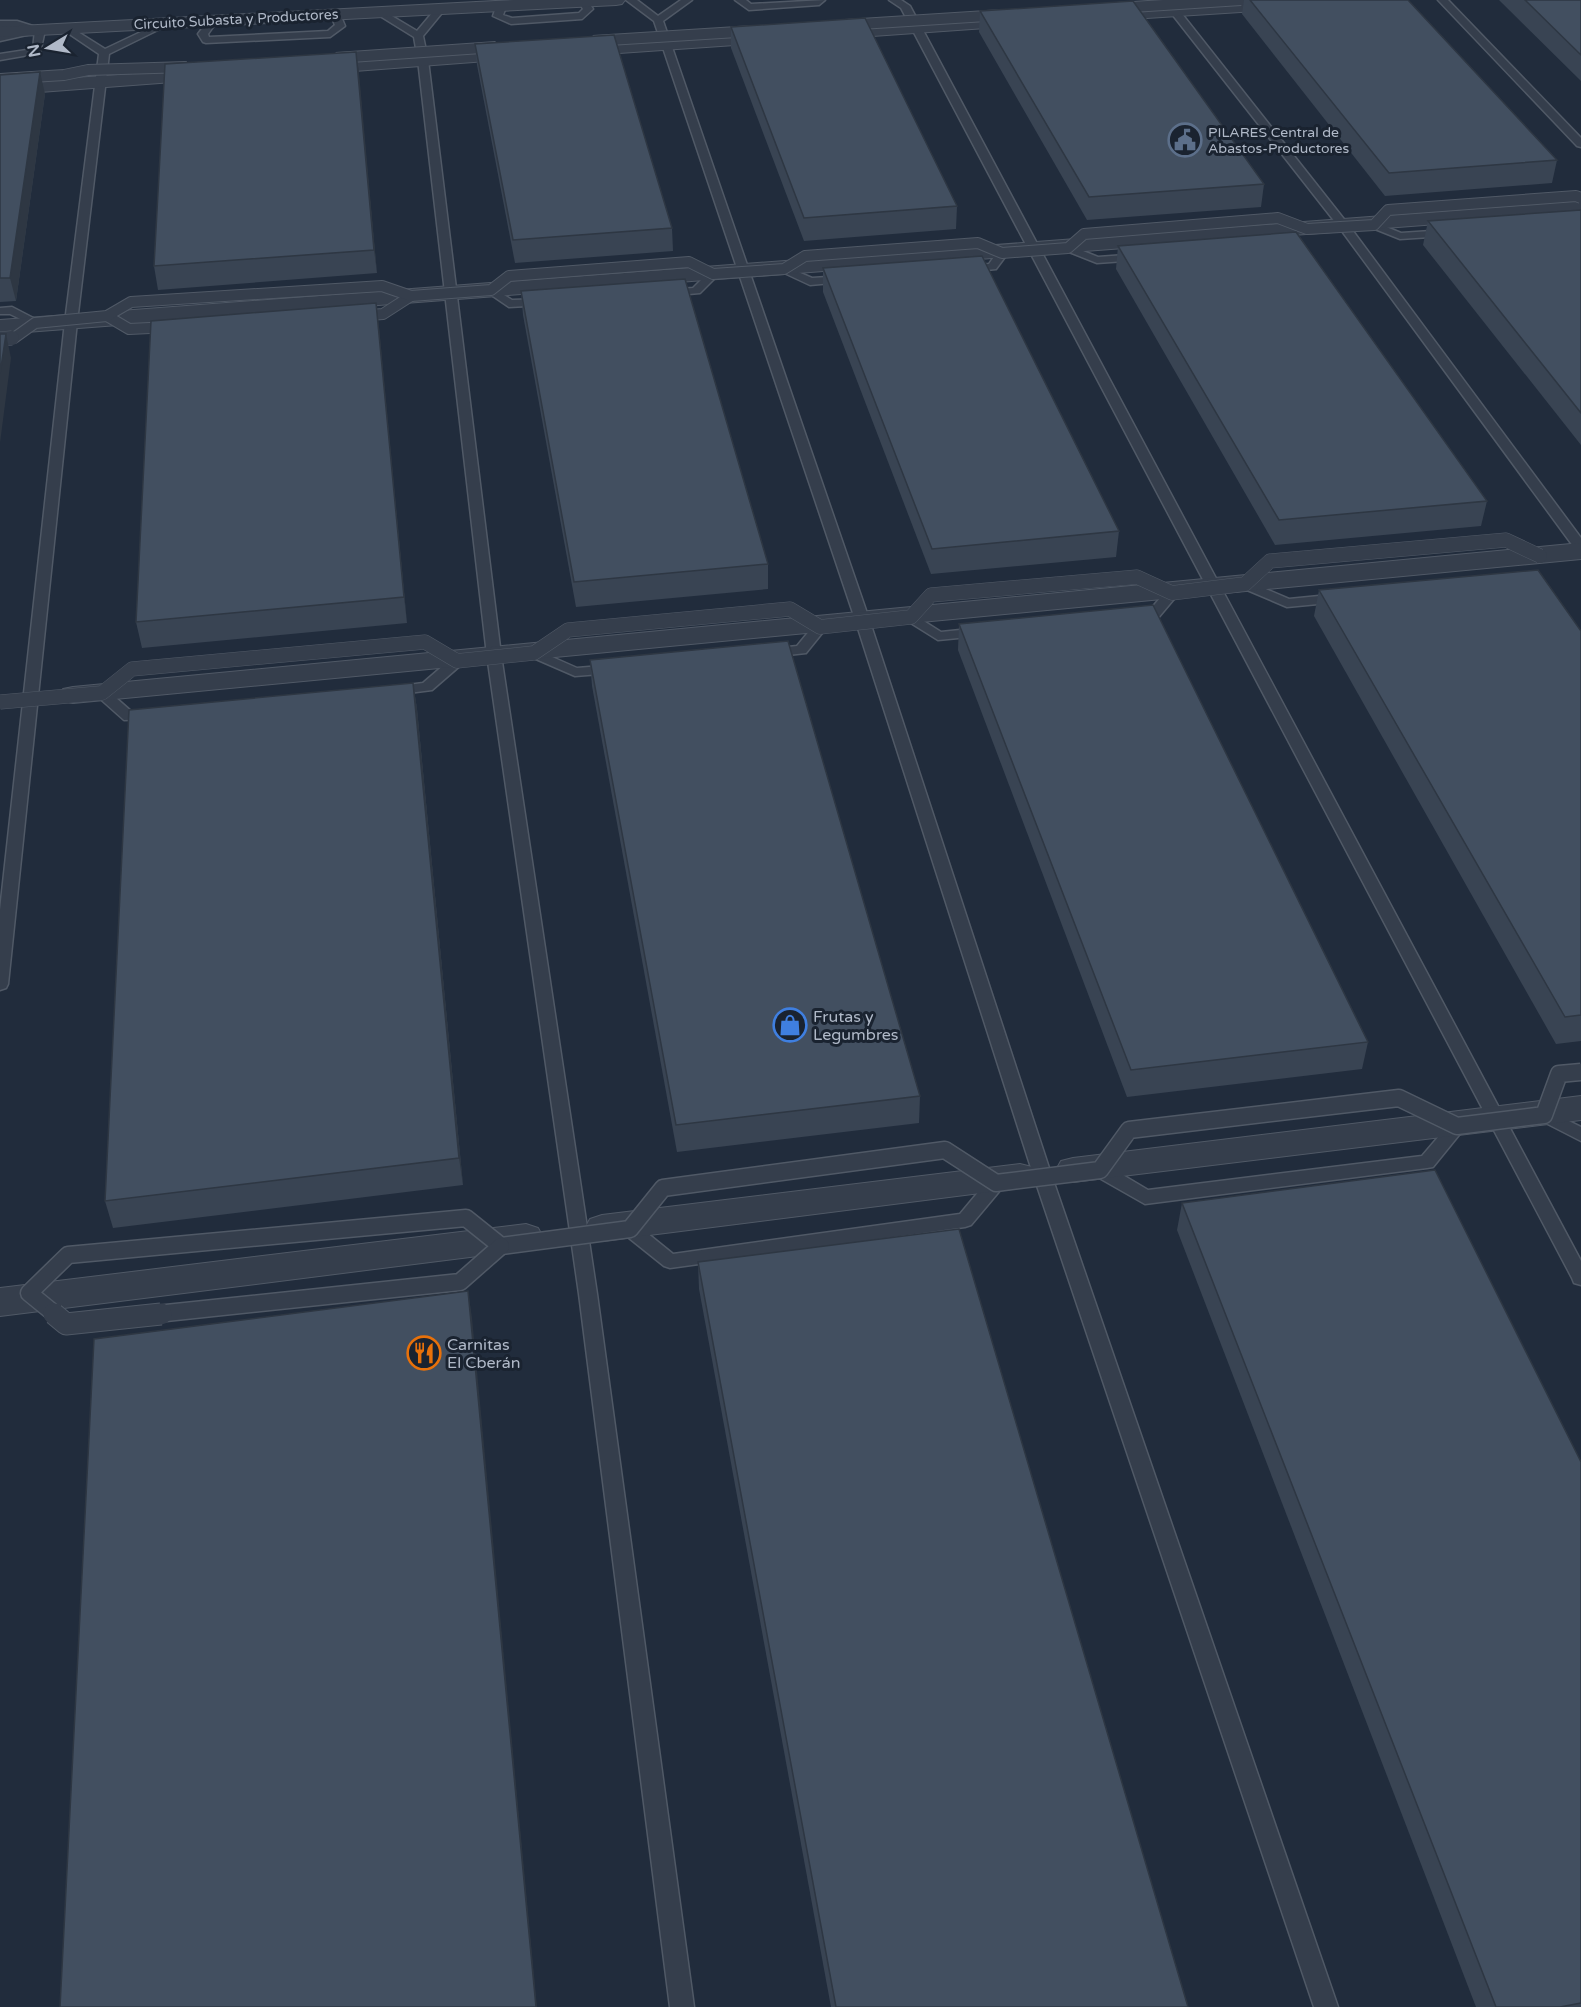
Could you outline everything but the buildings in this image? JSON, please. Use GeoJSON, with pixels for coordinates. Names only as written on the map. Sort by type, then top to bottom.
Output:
{"type":"FeatureCollection","features":[{"type":"Feature","properties":{"kind":"street","name":"Circuito Subasta y Productores"},"geometry":{"type":"LineString","coordinates":[[0,32],[616,0]]}},
{"type":"Feature","properties":{"kind":"street"},"geometry":{"type":"LineString","coordinates":[[1089,13],[1169,4],[1348,0]]}},
{"type":"Feature","properties":{"kind":"street"},"geometry":{"type":"LineString","coordinates":[[567,47],[666,45],[810,33],[1046,20]]}},
{"type":"Feature","properties":{"kind":"street"},"geometry":{"type":"LineString","coordinates":[[291,69],[423,60],[532,49]]}},
{"type":"Feature","properties":{"kind":"street"},"geometry":{"type":"LineString","coordinates":[[0,89],[217,70]]}},
{"type":"Feature","properties":{"kind":"street"},"geometry":{"type":"LineString","coordinates":[[0,327],[1581,207]]}},
{"type":"Feature","properties":{"kind":"street"},"geometry":{"type":"LineString","coordinates":[[0,702],[1581,552]]}},
{"type":"Feature","properties":{"kind":"street"},"geometry":{"type":"LineString","coordinates":[[15,1298],[1581,1108]]}},
{"type":"Feature","properties":{"kind":"lane"},"geometry":{"type":"LineString","coordinates":[[631,0],[658,20],[745,270],[862,620],[1042,1174],[1326,2007]]}},
{"type":"Feature","properties":{"kind":"lane"},"geometry":{"type":"LineString","coordinates":[[658,20],[687,0]]}},
{"type":"Feature","properties":{"kind":"lane"},"geometry":{"type":"LineString","coordinates":[[740,0],[749,7],[819,2],[820,0]]}},
{"type":"Feature","properties":{"kind":"lane"},"geometry":{"type":"LineString","coordinates":[[1169,4],[1241,0]]}},
{"type":"Feature","properties":{"kind":"lane"},"geometry":{"type":"LineString","coordinates":[[1443,0],[1581,144]]}},
{"type":"Feature","properties":{"kind":"lane"},"geometry":{"type":"LineString","coordinates":[[903,2],[1581,1278]]}},
{"type":"Feature","properties":{"kind":"lane"},"geometry":{"type":"LineString","coordinates":[[1169,4],[1343,225],[1581,547]]}},
{"type":"Feature","properties":{"kind":"lane"},"geometry":{"type":"LineString","coordinates":[[418,36],[441,8]]}},
{"type":"Feature","properties":{"kind":"lane"},"geometry":{"type":"LineString","coordinates":[[376,11],[418,36],[423,60],[494,655],[588,1294],[682,2007]]}},
{"type":"Feature","properties":{"kind":"lane"},"geometry":{"type":"LineString","coordinates":[[810,33],[1026,14]]}},
{"type":"Feature","properties":{"kind":"lane"},"geometry":{"type":"LineString","coordinates":[[104,53],[166,23]]}},
{"type":"Feature","properties":{"kind":"lane"},"geometry":{"type":"LineString","coordinates":[[0,24],[17,24],[40,30]]}},
{"type":"Feature","properties":{"kind":"lane"},"geometry":{"type":"LineString","coordinates":[[67,29],[104,53]]}},
{"type":"Feature","properties":{"kind":"lane"},"geometry":{"type":"LineString","coordinates":[[0,38],[40,30]]}},
{"type":"Feature","properties":{"kind":"lane"},"geometry":{"type":"LineString","coordinates":[[0,57],[37,51],[40,30]]}},
{"type":"Feature","properties":{"kind":"lane"},"geometry":{"type":"LineString","coordinates":[[567,47],[775,30]]}},
{"type":"Feature","properties":{"kind":"lane"},"geometry":{"type":"LineString","coordinates":[[310,59],[532,49]]}},
{"type":"Feature","properties":{"kind":"lane"},"geometry":{"type":"LineString","coordinates":[[0,984],[71,321],[104,53]]}},
{"type":"Feature","properties":{"kind":"lane"},"geometry":{"type":"LineString","coordinates":[[0,79],[64,75],[88,70],[217,70]]}},
{"type":"Feature","properties":{"kind":"lane"},"geometry":{"type":"LineString","coordinates":[[1374,225],[1388,210],[1576,196],[1581,198]]}},
{"type":"Feature","properties":{"kind":"lane"},"geometry":{"type":"LineString","coordinates":[[1068,248],[1084,234],[1278,218],[1307,229],[1374,225],[1400,236],[1457,232]]}},
{"type":"Feature","properties":{"kind":"lane"},"geometry":{"type":"LineString","coordinates":[[1295,243],[1307,229]]}},
{"type":"Feature","properties":{"kind":"lane"},"geometry":{"type":"LineString","coordinates":[[0,339],[14,338],[35,323],[107,316],[131,302],[382,286],[411,296],[490,290],[509,276],[689,262],[713,274],[784,269],[805,256],[978,243],[1002,253],[1068,248],[1097,260],[1155,255]]}},
{"type":"Feature","properties":{"kind":"lane"},"geometry":{"type":"LineString","coordinates":[[958,270],[992,267],[1002,253]]}},
{"type":"Feature","properties":{"kind":"lane"},"geometry":{"type":"LineString","coordinates":[[784,269],[810,282],[855,278]]}},
{"type":"Feature","properties":{"kind":"lane"},"geometry":{"type":"LineString","coordinates":[[649,294],[696,291],[713,274]]}},
{"type":"Feature","properties":{"kind":"lane"},"geometry":{"type":"LineString","coordinates":[[490,290],[509,304],[555,301]]}},
{"type":"Feature","properties":{"kind":"lane"},"geometry":{"type":"LineString","coordinates":[[349,316],[383,315],[411,296]]}},
{"type":"Feature","properties":{"kind":"lane"},"geometry":{"type":"LineString","coordinates":[[0,311],[12,310],[35,323]]}},
{"type":"Feature","properties":{"kind":"lane"},"geometry":{"type":"LineString","coordinates":[[107,316],[129,329],[187,326]]}},
{"type":"Feature","properties":{"kind":"lane"},"geometry":{"type":"LineString","coordinates":[[1245,584],[1270,561],[1506,540],[1540,556],[1581,552]]}},
{"type":"Feature","properties":{"kind":"lane"},"geometry":{"type":"LineString","coordinates":[[1534,571],[1540,556]]}},
{"type":"Feature","properties":{"kind":"lane"},"geometry":{"type":"LineString","coordinates":[[911,618],[931,595],[1137,577],[1172,593],[1245,584],[1287,603],[1356,596]]}},
{"type":"Feature","properties":{"kind":"lane"},"geometry":{"type":"LineString","coordinates":[[1117,618],[1153,615],[1172,593]]}},
{"type":"Feature","properties":{"kind":"lane"},"geometry":{"type":"LineString","coordinates":[[380,692],[427,687],[457,661],[534,653],[567,630],[790,609],[819,627],[911,618],[938,636],[998,630]]}},
{"type":"Feature","properties":{"kind":"lane"},"geometry":{"type":"LineString","coordinates":[[753,654],[801,650],[819,627]]}},
{"type":"Feature","properties":{"kind":"lane"},"geometry":{"type":"LineString","coordinates":[[0,702],[102,693],[132,669],[390,645],[425,642],[457,661]]}},
{"type":"Feature","properties":{"kind":"lane"},"geometry":{"type":"LineString","coordinates":[[534,653],[575,672],[623,668]]}},
{"type":"Feature","properties":{"kind":"lane"},"geometry":{"type":"LineString","coordinates":[[102,693],[129,717],[165,713]]}},
{"type":"Feature","properties":{"kind":"lane"},"geometry":{"type":"LineString","coordinates":[[1544,1115],[1558,1074],[1581,1072]]}},
{"type":"Feature","properties":{"kind":"lane"},"geometry":{"type":"LineString","coordinates":[[1100,1170],[1129,1130],[1399,1098],[1457,1126],[1544,1115],[1581,1135]]}},
{"type":"Feature","properties":{"kind":"lane"},"geometry":{"type":"LineString","coordinates":[[0,1297],[15,1298],[66,1324],[460,1282],[501,1246],[630,1229],[663,1188],[945,1150],[996,1183],[1100,1170],[1145,1197],[1427,1162],[1457,1126]]}},
{"type":"Feature","properties":{"kind":"lane"},"geometry":{"type":"LineString","coordinates":[[630,1229],[670,1261],[965,1220],[996,1183]]}},
{"type":"Feature","properties":{"kind":"lane"},"geometry":{"type":"LineString","coordinates":[[15,1298],[68,1255],[466,1218],[501,1246]]}},
{"type":"Feature","properties":{"kind":"place","name":"PILARES Central de Abastos-Productores"},"geometry":{"type":"Point","coordinates":[1185,140]}},
{"type":"Feature","properties":{"kind":"place","name":"Frutas y Legumbres"},"geometry":{"type":"Point","coordinates":[790,1025]}},
{"type":"Feature","properties":{"kind":"place","name":"Carnitas El Cberán"},"geometry":{"type":"Point","coordinates":[424,1353]}}]}
